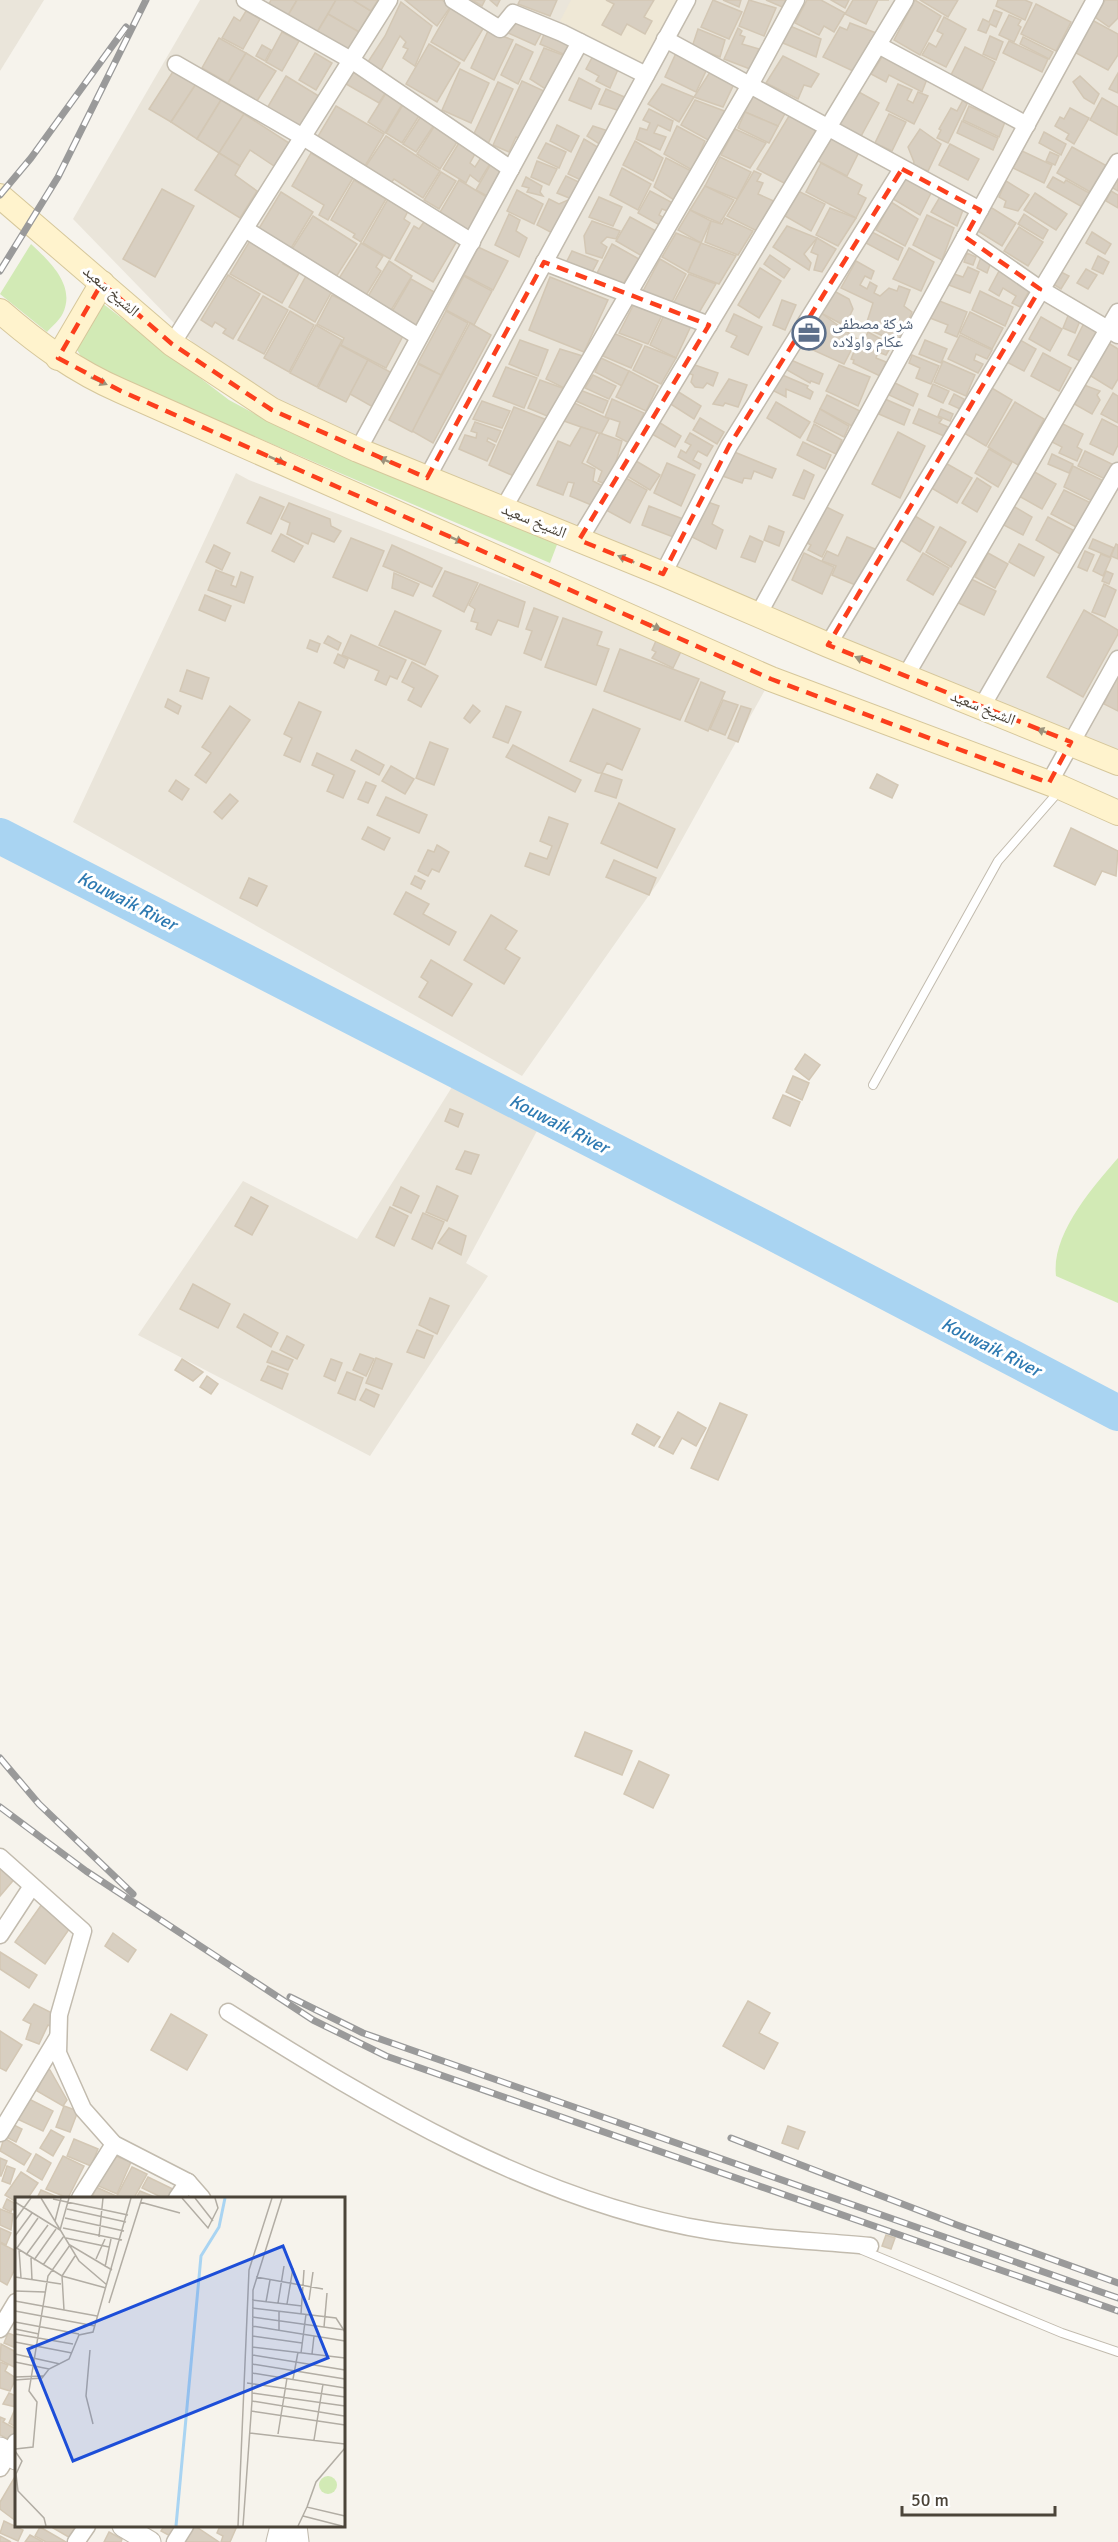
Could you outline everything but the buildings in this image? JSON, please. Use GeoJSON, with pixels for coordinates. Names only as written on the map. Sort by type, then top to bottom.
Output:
{"type":"FeatureCollection","features":[{"type":"Feature","properties":{"kind":"main road","name":"الشيخ سعيد"},"geometry":{"type":"LineString","coordinates":[[0,196],[172,344],[272,410],[357,450],[503,508],[828,645],[1118,763]]}},
{"type":"Feature","properties":{"kind":"main road"},"geometry":{"type":"LineString","coordinates":[[58,358],[102,284]]}},
{"type":"Feature","properties":{"kind":"main road"},"geometry":{"type":"LineString","coordinates":[[0,311],[58,358],[100,382],[771,679],[1056,785],[1118,813]]}},
{"type":"Feature","properties":{"kind":"street"},"geometry":{"type":"LineString","coordinates":[[245,0],[351,60],[512,169]]}},
{"type":"Feature","properties":{"kind":"street"},"geometry":{"type":"LineString","coordinates":[[172,344],[389,0]]}},
{"type":"Feature","properties":{"kind":"street"},"geometry":{"type":"LineString","coordinates":[[453,0],[500,29],[513,13],[580,42],[646,75]]}},
{"type":"Feature","properties":{"kind":"street"},"geometry":{"type":"LineString","coordinates":[[427,478],[687,0]]}},
{"type":"Feature","properties":{"kind":"street"},"geometry":{"type":"LineString","coordinates":[[503,508],[750,85],[796,0]]}},
{"type":"Feature","properties":{"kind":"street"},"geometry":{"type":"LineString","coordinates":[[579,540],[905,0]]}},
{"type":"Feature","properties":{"kind":"street"},"geometry":{"type":"LineString","coordinates":[[758,615],[1095,0]]}},
{"type":"Feature","properties":{"kind":"street"},"geometry":{"type":"LineString","coordinates":[[665,39],[980,210]]}},
{"type":"Feature","properties":{"kind":"street"},"geometry":{"type":"LineString","coordinates":[[357,450],[580,42]]}},
{"type":"Feature","properties":{"kind":"street"},"geometry":{"type":"LineString","coordinates":[[878,45],[1027,124]]}},
{"type":"Feature","properties":{"kind":"street"},"geometry":{"type":"LineString","coordinates":[[176,64],[303,137],[472,242]]}},
{"type":"Feature","properties":{"kind":"street"},"geometry":{"type":"LineString","coordinates":[[828,645],[1118,162]]}},
{"type":"Feature","properties":{"kind":"street"},"geometry":{"type":"LineString","coordinates":[[663,574],[729,446],[902,169]]}},
{"type":"Feature","properties":{"kind":"street"},"geometry":{"type":"LineString","coordinates":[[245,229],[419,337]]}},
{"type":"Feature","properties":{"kind":"street"},"geometry":{"type":"LineString","coordinates":[[965,237],[1040,290],[1113,331]]}},
{"type":"Feature","properties":{"kind":"street"},"geometry":{"type":"LineString","coordinates":[[544,262],[629,292],[709,325]]}},
{"type":"Feature","properties":{"kind":"street"},"geometry":{"type":"LineString","coordinates":[[906,677],[1113,331],[1118,312]]}},
{"type":"Feature","properties":{"kind":"street"},"geometry":{"type":"LineString","coordinates":[[981,708],[1118,471]]}},
{"type":"Feature","properties":{"kind":"street"},"geometry":{"type":"LineString","coordinates":[[1056,785],[1071,742],[1118,659]]}},
{"type":"Feature","properties":{"kind":"street"},"geometry":{"type":"LineString","coordinates":[[0,1857],[82,1930],[59,2015],[58,2053],[83,2109],[114,2144],[188,2182],[200,2197]]}},
{"type":"Feature","properties":{"kind":"street"},"geometry":{"type":"LineString","coordinates":[[0,1935],[32,1886]]}},
{"type":"Feature","properties":{"kind":"street"},"geometry":{"type":"LineString","coordinates":[[228,2012],[347,2087],[460,2145],[602,2205],[712,2231],[870,2246]]}},
{"type":"Feature","properties":{"kind":"street"},"geometry":{"type":"LineString","coordinates":[[0,2133],[59,2036]]}},
{"type":"Feature","properties":{"kind":"street"},"geometry":{"type":"LineString","coordinates":[[81,2197],[114,2144]]}},
{"type":"Feature","properties":{"kind":"street"},"geometry":{"type":"LineString","coordinates":[[178,2197],[188,2182]]}},
{"type":"Feature","properties":{"kind":"street"},"geometry":{"type":"LineString","coordinates":[[0,2329],[15,2304]]}},
{"type":"Feature","properties":{"kind":"street"},"geometry":{"type":"LineString","coordinates":[[76,2542],[86,2527]]}},
{"type":"Feature","properties":{"kind":"street"},"geometry":{"type":"LineString","coordinates":[[125,2527],[150,2542]]}},
{"type":"Feature","properties":{"kind":"street"},"geometry":{"type":"LineString","coordinates":[[175,2542],[184,2527]]}},
{"type":"Feature","properties":{"kind":"street"},"geometry":{"type":"LineString","coordinates":[[277,2542],[280,2527]]}},
{"type":"Feature","properties":{"kind":"street"},"geometry":{"type":"LineString","coordinates":[[296,2527],[298,2542]]}},
{"type":"Feature","properties":{"kind":"lane"},"geometry":{"type":"LineString","coordinates":[[873,1084],[998,861],[1056,785]]}},
{"type":"Feature","properties":{"kind":"lane"},"geometry":{"type":"LineString","coordinates":[[848,2244],[1062,2333],[1118,2352]]}},
{"type":"Feature","properties":{"kind":"highlighted area"},"geometry":{"type":"Polygon","coordinates":[[[902,169],[980,210],[965,237],[1040,289],[828,645],[1071,742],[1049,783],[771,679],[121,391],[58,358],[102,283],[172,344],[272,410],[427,478],[544,262],[709,325],[579,540],[663,574],[729,446],[902,169]]]}},
{"type":"Feature","properties":{"kind":"shaded area"},"geometry":{"type":"Polygon","coordinates":[[[0,0],[44,0],[0,71],[0,0]]]}},
{"type":"Feature","properties":{"kind":"shaded area"},"geometry":{"type":"Polygon","coordinates":[[[200,0],[1118,0],[1118,775],[240,391],[73,219],[200,0]]]}},
{"type":"Feature","properties":{"kind":"shaded area"},"geometry":{"type":"Polygon","coordinates":[[[571,0],[679,0],[645,66],[560,21],[571,0]]]}},
{"type":"Feature","properties":{"kind":"shaded area"},"geometry":{"type":"Polygon","coordinates":[[[236,473],[249,480],[771,679],[659,881],[522,1076],[73,822],[236,473]]]}},
{"type":"Feature","properties":{"kind":"shaded area"},"geometry":{"type":"Polygon","coordinates":[[[452,1087],[538,1129],[466,1263],[488,1276],[370,1456],[138,1335],[243,1181],[357,1239],[452,1087]]]}},
{"type":"Feature","properties":{"kind":"green space"},"geometry":{"type":"Polygon","coordinates":[[[31,244],[59,274],[66,293],[63,313],[47,332],[0,294],[31,244]]]}},
{"type":"Feature","properties":{"kind":"green space"},"geometry":{"type":"Polygon","coordinates":[[[102,303],[229,400],[289,432],[558,542],[550,563],[97,369],[84,361],[77,350],[102,303]]]}},
{"type":"Feature","properties":{"kind":"green space"},"geometry":{"type":"Polygon","coordinates":[[[1118,1158],[1118,1303],[1056,1276],[1056,1260],[1060,1244],[1076,1212],[1118,1158]]]}},
{"type":"Feature","properties":{"kind":"waterway","name":"Kouwaik River"},"geometry":{"type":"LineString","coordinates":[[0,836],[766,1229],[1118,1413]]}},
{"type":"Feature","properties":{"kind":"railway"},"geometry":{"type":"LineString","coordinates":[[0,271],[58,177],[146,0]]}},
{"type":"Feature","properties":{"kind":"railway"},"geometry":{"type":"LineString","coordinates":[[0,195],[31,158],[126,27]]}},
{"type":"Feature","properties":{"kind":"railway"},"geometry":{"type":"LineString","coordinates":[[0,1758],[39,1804],[133,1894]]}},
{"type":"Feature","properties":{"kind":"railway"},"geometry":{"type":"LineString","coordinates":[[0,1807],[86,1871],[313,2020],[386,2056],[1118,2311]]}},
{"type":"Feature","properties":{"kind":"railway"},"geometry":{"type":"LineString","coordinates":[[290,1997],[363,2033],[1118,2298]]}},
{"type":"Feature","properties":{"kind":"railway"},"geometry":{"type":"LineString","coordinates":[[731,2138],[957,2225],[1118,2283]]}},
{"type":"Feature","properties":{"kind":"place","name":"شركة مصطفى عكام واولاده"},"geometry":{"type":"Point","coordinates":[809,333]}}]}
